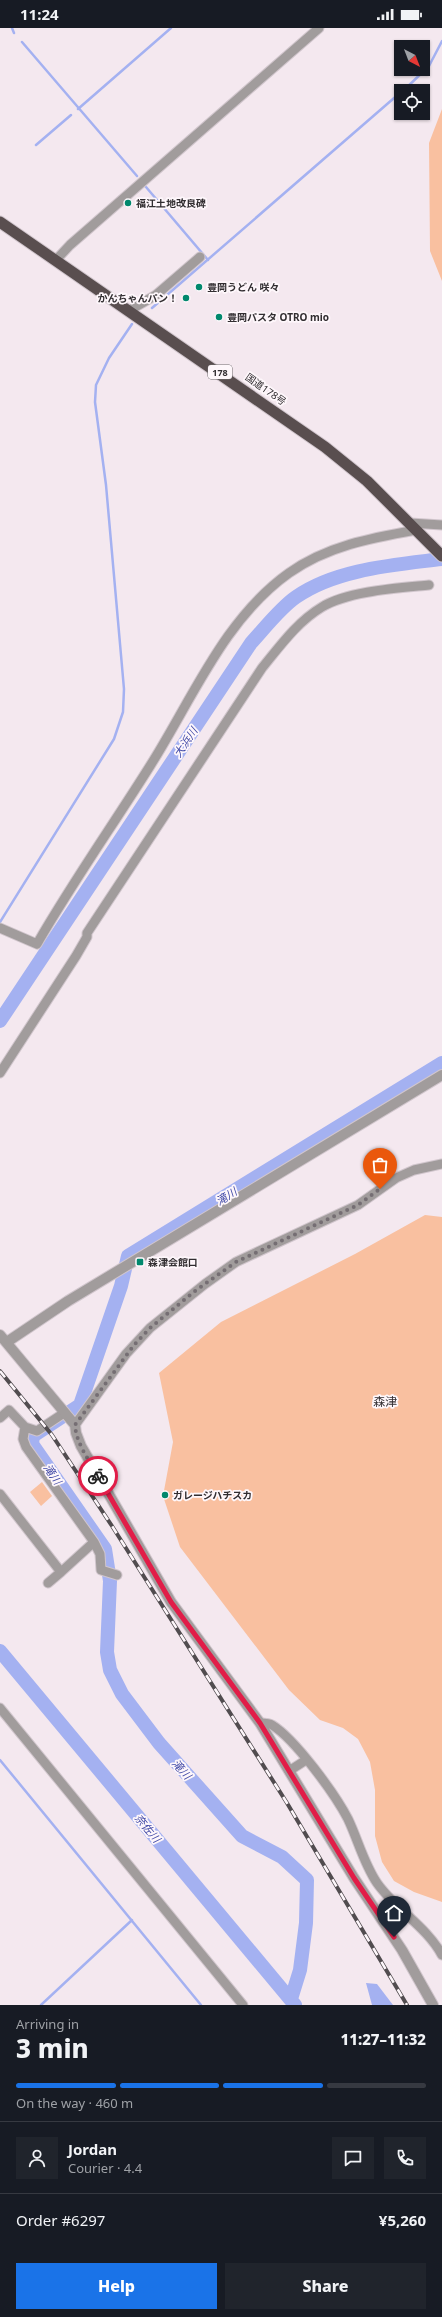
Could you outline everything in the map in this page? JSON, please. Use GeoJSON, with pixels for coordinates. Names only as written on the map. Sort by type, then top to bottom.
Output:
{"type":"FeatureCollection","features":[{"type":"Feature","properties":{"kind":"highway","name":"国道178号"},"geometry":{"type":"LineString","coordinates":[[0,222],[130,310],[326,447],[367,482],[442,556]]}},
{"type":"Feature","properties":{"kind":"street"},"geometry":{"type":"LineString","coordinates":[[56,260],[81,235],[319,28]]}},
{"type":"Feature","properties":{"kind":"street"},"geometry":{"type":"LineString","coordinates":[[130,310],[156,295],[200,257]]}},
{"type":"Feature","properties":{"kind":"street"},"geometry":{"type":"LineString","coordinates":[[0,928],[37,944],[151,765],[225,641],[259,597],[304,563],[330,550],[413,527],[442,525]]}},
{"type":"Feature","properties":{"kind":"street"},"geometry":{"type":"LineString","coordinates":[[0,1074],[76,956],[87,937],[87,933],[262,668],[287,636],[312,613],[330,603],[375,591],[429,585]]}},
{"type":"Feature","properties":{"kind":"street"},"geometry":{"type":"LineString","coordinates":[[433,2005],[402,1950],[354,1878],[260,1723],[171,1602],[81,1446],[76,1433],[75,1425],[3,1339],[442,1075]]}},
{"type":"Feature","properties":{"kind":"street"},"geometry":{"type":"LineString","coordinates":[[75,1425],[126,1354],[150,1328],[205,1284],[236,1262],[358,1205],[396,1178],[414,1170],[442,1164]]}},
{"type":"Feature","properties":{"kind":"street"},"geometry":{"type":"LineString","coordinates":[[0,1418],[9,1410],[25,1428],[37,1431],[64,1413]]}},
{"type":"Feature","properties":{"kind":"street"},"geometry":{"type":"LineString","coordinates":[[25,1428],[23,1439],[26,1447],[94,1542],[100,1554],[101,1570],[117,1574]]}},
{"type":"Feature","properties":{"kind":"street"},"geometry":{"type":"LineString","coordinates":[[0,1494],[61,1572]]}},
{"type":"Feature","properties":{"kind":"street"},"geometry":{"type":"LineString","coordinates":[[48,1583],[94,1542]]}},
{"type":"Feature","properties":{"kind":"street"},"geometry":{"type":"LineString","coordinates":[[0,1708],[243,2005]]}},
{"type":"Feature","properties":{"kind":"street"},"geometry":{"type":"LineString","coordinates":[[260,1723],[271,1724],[286,1736],[306,1760],[338,1802],[377,1882],[387,1895],[431,1937],[442,1955]]}},
{"type":"Feature","properties":{"kind":"street"},"geometry":{"type":"LineString","coordinates":[[289,1771],[306,1760]]}},
{"type":"Feature","properties":{"kind":"shaded area"},"geometry":{"type":"Polygon","coordinates":[[[442,109],[442,281],[430,251],[429,143],[442,109]]]}},
{"type":"Feature","properties":{"kind":"shaded area"},"geometry":{"type":"Polygon","coordinates":[[[425,1215],[442,1217],[442,1902],[414,1892],[394,1881],[382,1862],[375,1836],[375,1790],[370,1762],[358,1739],[343,1728],[320,1720],[289,1690],[180,1547],[163,1496],[173,1442],[159,1373],[221,1322],[355,1254],[425,1215]]]}},
{"type":"Feature","properties":{"kind":"shaded area"},"geometry":{"type":"Polygon","coordinates":[[[42,1482],[52,1496],[41,1506],[30,1492],[42,1482]]]}},
{"type":"Feature","properties":{"kind":"water"},"geometry":{"type":"Polygon","coordinates":[[[366,1983],[377,1984],[393,2005],[372,2005],[366,1983]]]}},
{"type":"Feature","properties":{"kind":"waterway"},"geometry":{"type":"LineString","coordinates":[[12,28],[14,33]]}},
{"type":"Feature","properties":{"kind":"waterway"},"geometry":{"type":"LineString","coordinates":[[78,109],[171,28]]}},
{"type":"Feature","properties":{"kind":"waterway"},"geometry":{"type":"LineString","coordinates":[[410,84],[429,66],[442,41]]}},
{"type":"Feature","properties":{"kind":"waterway"},"geometry":{"type":"LineString","coordinates":[[22,42],[137,176]]}},
{"type":"Feature","properties":{"kind":"waterway"},"geometry":{"type":"LineString","coordinates":[[152,308],[394,98]]}},
{"type":"Feature","properties":{"kind":"waterway"},"geometry":{"type":"LineString","coordinates":[[36,145],[71,115]]}},
{"type":"Feature","properties":{"kind":"waterway"},"geometry":{"type":"LineString","coordinates":[[146,187],[208,260]]}},
{"type":"Feature","properties":{"kind":"waterway"},"geometry":{"type":"LineString","coordinates":[[0,922],[114,739],[123,712],[124,689],[106,485],[95,402],[96,385],[109,358],[132,324]]}},
{"type":"Feature","properties":{"kind":"waterway","name":"大浜川"},"geometry":{"type":"LineString","coordinates":[[0,1021],[251,643],[278,613],[296,597],[329,580],[347,574],[385,566],[442,559]]}},
{"type":"Feature","properties":{"kind":"waterway","name":"滝川"},"geometry":{"type":"LineString","coordinates":[[291,1999],[300,1970],[306,1923],[307,1880],[282,1857],[242,1836],[159,1743],[122,1694],[110,1670],[107,1652],[110,1581],[105,1549],[32,1444],[33,1436],[80,1405],[121,1286],[128,1256],[442,1063]]}},
{"type":"Feature","properties":{"kind":"waterway","name":"奈佐川"},"geometry":{"type":"LineString","coordinates":[[0,1651],[295,2005]]}},
{"type":"Feature","properties":{"kind":"waterway"},"geometry":{"type":"LineString","coordinates":[[0,1760],[201,2005]]}},
{"type":"Feature","properties":{"kind":"waterway"},"geometry":{"type":"LineString","coordinates":[[41,2005],[132,1920]]}},
{"type":"Feature","properties":{"kind":"railway"},"geometry":{"type":"LineString","coordinates":[[0,1371],[52,1435],[112,1526],[287,1803],[407,2005]]}},
{"type":"Feature","properties":{"kind":"way so far"},"geometry":{"type":"LineString","coordinates":[[98,1476],[81,1446],[76,1433],[75,1425],[111,1373],[150,1328],[175,1306],[236,1262],[358,1205],[380,1189]]}},
{"type":"Feature","properties":{"kind":"place","name":"福江土地改良碑"},"geometry":{"type":"Point","coordinates":[128,203]}},
{"type":"Feature","properties":{"kind":"place","name":"豊岡うどん 咲々"},"geometry":{"type":"Point","coordinates":[199,287]}},
{"type":"Feature","properties":{"kind":"place","name":"かんちゃんパン！"},"geometry":{"type":"Point","coordinates":[186,298]}},
{"type":"Feature","properties":{"kind":"place","name":"豊岡パスタ OTRO mio"},"geometry":{"type":"Point","coordinates":[219,317]}},
{"type":"Feature","properties":{"kind":"place","name":"森津会館口"},"geometry":{"type":"Point","coordinates":[140,1262]}},
{"type":"Feature","properties":{"kind":"place","name":"ガレージハチスカ"},"geometry":{"type":"Point","coordinates":[165,1495]}},
{"type":"Feature","properties":{"kind":"district","name":"森津"},"geometry":{"type":"Point","coordinates":[385,1401]}},
{"type":"Feature","properties":{"kind":"route"},"geometry":{"type":"LineString","coordinates":[[98,1476],[171,1602],[227,1675],[260,1723],[354,1878],[394,1937]]}}]}
